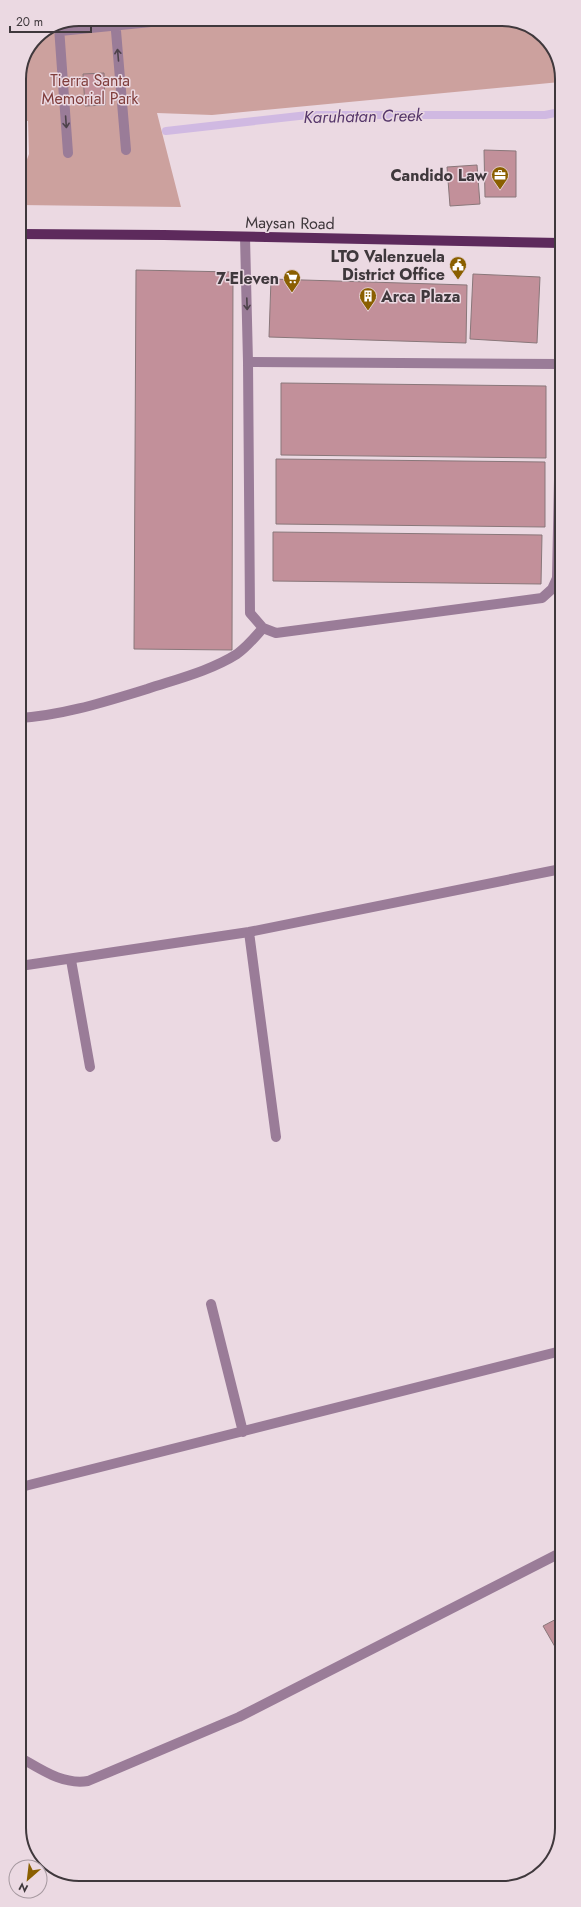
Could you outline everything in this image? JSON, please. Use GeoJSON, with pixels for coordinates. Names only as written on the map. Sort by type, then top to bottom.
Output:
{"type":"FeatureCollection","features":[{"type":"Feature","properties":{"kind":"main road","name":"Maysan Road"},"geometry":{"type":"LineString","coordinates":[[26,234],[555,243]]}},
{"type":"Feature","properties":{"kind":"street"},"geometry":{"type":"LineString","coordinates":[[65,28],[83,26]]}},
{"type":"Feature","properties":{"kind":"street"},"geometry":{"type":"LineString","coordinates":[[115,26],[126,150]]}},
{"type":"Feature","properties":{"kind":"street"},"geometry":{"type":"LineString","coordinates":[[59,30],[68,153]]}},
{"type":"Feature","properties":{"kind":"street"},"geometry":{"type":"LineString","coordinates":[[245,237],[248,362],[250,613],[263,628],[276,633],[542,598],[552,589],[555,582]]}},
{"type":"Feature","properties":{"kind":"street"},"geometry":{"type":"LineString","coordinates":[[248,362],[555,364]]}},
{"type":"Feature","properties":{"kind":"street"},"geometry":{"type":"LineString","coordinates":[[26,717],[67,712],[94,706],[196,672],[238,653],[251,642],[263,628]]}},
{"type":"Feature","properties":{"kind":"street"},"geometry":{"type":"LineString","coordinates":[[26,965],[70,960],[249,932],[555,870]]}},
{"type":"Feature","properties":{"kind":"street"},"geometry":{"type":"LineString","coordinates":[[249,932],[276,1137]]}},
{"type":"Feature","properties":{"kind":"street"},"geometry":{"type":"LineString","coordinates":[[70,960],[90,1067]]}},
{"type":"Feature","properties":{"kind":"street"},"geometry":{"type":"LineString","coordinates":[[211,1304],[243,1432]]}},
{"type":"Feature","properties":{"kind":"street"},"geometry":{"type":"LineString","coordinates":[[26,1486],[555,1353]]}},
{"type":"Feature","properties":{"kind":"street"},"geometry":{"type":"LineString","coordinates":[[26,1761],[63,1780],[76,1783],[88,1781],[239,1717],[555,1556]]}},
{"type":"Feature","properties":{"kind":"green space","name":"Tierra Santa Memorial Park"},"geometry":{"type":"Polygon","coordinates":[[[79,26],[506,26],[529,33],[542,44],[551,59],[555,72],[555,82],[212,115],[157,113],[181,207],[26,205],[26,162],[29,154],[28,121],[26,121],[26,79],[30,59],[41,41],[59,30],[79,26]]]}},
{"type":"Feature","properties":{"kind":"building"},"geometry":{"type":"Polygon","coordinates":[[[104,73],[105,105],[85,106],[83,74],[104,73]]]}},
{"type":"Feature","properties":{"kind":"building"},"geometry":{"type":"Polygon","coordinates":[[[484,150],[516,151],[516,197],[485,197],[484,150]]]}},
{"type":"Feature","properties":{"kind":"building"},"geometry":{"type":"Polygon","coordinates":[[[477,165],[480,204],[450,206],[447,167],[477,165]]]}},
{"type":"Feature","properties":{"kind":"building"},"geometry":{"type":"Polygon","coordinates":[[[136,270],[233,272],[232,650],[134,649],[136,270]]]}},
{"type":"Feature","properties":{"kind":"building"},"geometry":{"type":"Polygon","coordinates":[[[473,274],[540,277],[537,343],[470,339],[473,274]]]}},
{"type":"Feature","properties":{"kind":"building","name":"Arca Plaza"},"geometry":{"type":"Polygon","coordinates":[[[271,279],[467,285],[466,343],[269,337],[271,279]]]}},
{"type":"Feature","properties":{"kind":"building"},"geometry":{"type":"Polygon","coordinates":[[[281,383],[546,386],[546,458],[281,455],[281,383]]]}},
{"type":"Feature","properties":{"kind":"building"},"geometry":{"type":"Polygon","coordinates":[[[276,459],[545,462],[545,527],[276,524],[276,459]]]}},
{"type":"Feature","properties":{"kind":"building"},"geometry":{"type":"Polygon","coordinates":[[[273,532],[542,535],[541,584],[273,581],[273,532]]]}},
{"type":"Feature","properties":{"kind":"building"},"geometry":{"type":"Polygon","coordinates":[[[555,1620],[555,1647],[543,1626],[555,1620]]]}},
{"type":"Feature","properties":{"kind":"waterway","name":"Karuhatan Creek"},"geometry":{"type":"LineString","coordinates":[[166,131],[308,115],[545,115],[555,113]]}},
{"type":"Feature","properties":{"kind":"place","name":"Candido Law"},"geometry":{"type":"Point","coordinates":[500,190]}},
{"type":"Feature","properties":{"kind":"place","name":"LTO Valenzuela District Office"},"geometry":{"type":"Point","coordinates":[458,280]}},
{"type":"Feature","properties":{"kind":"place","name":"7-Eleven"},"geometry":{"type":"Point","coordinates":[292,293]}},
{"type":"Feature","properties":{"kind":"place","name":"Arca Plaza"},"geometry":{"type":"Point","coordinates":[368,311]}}]}
